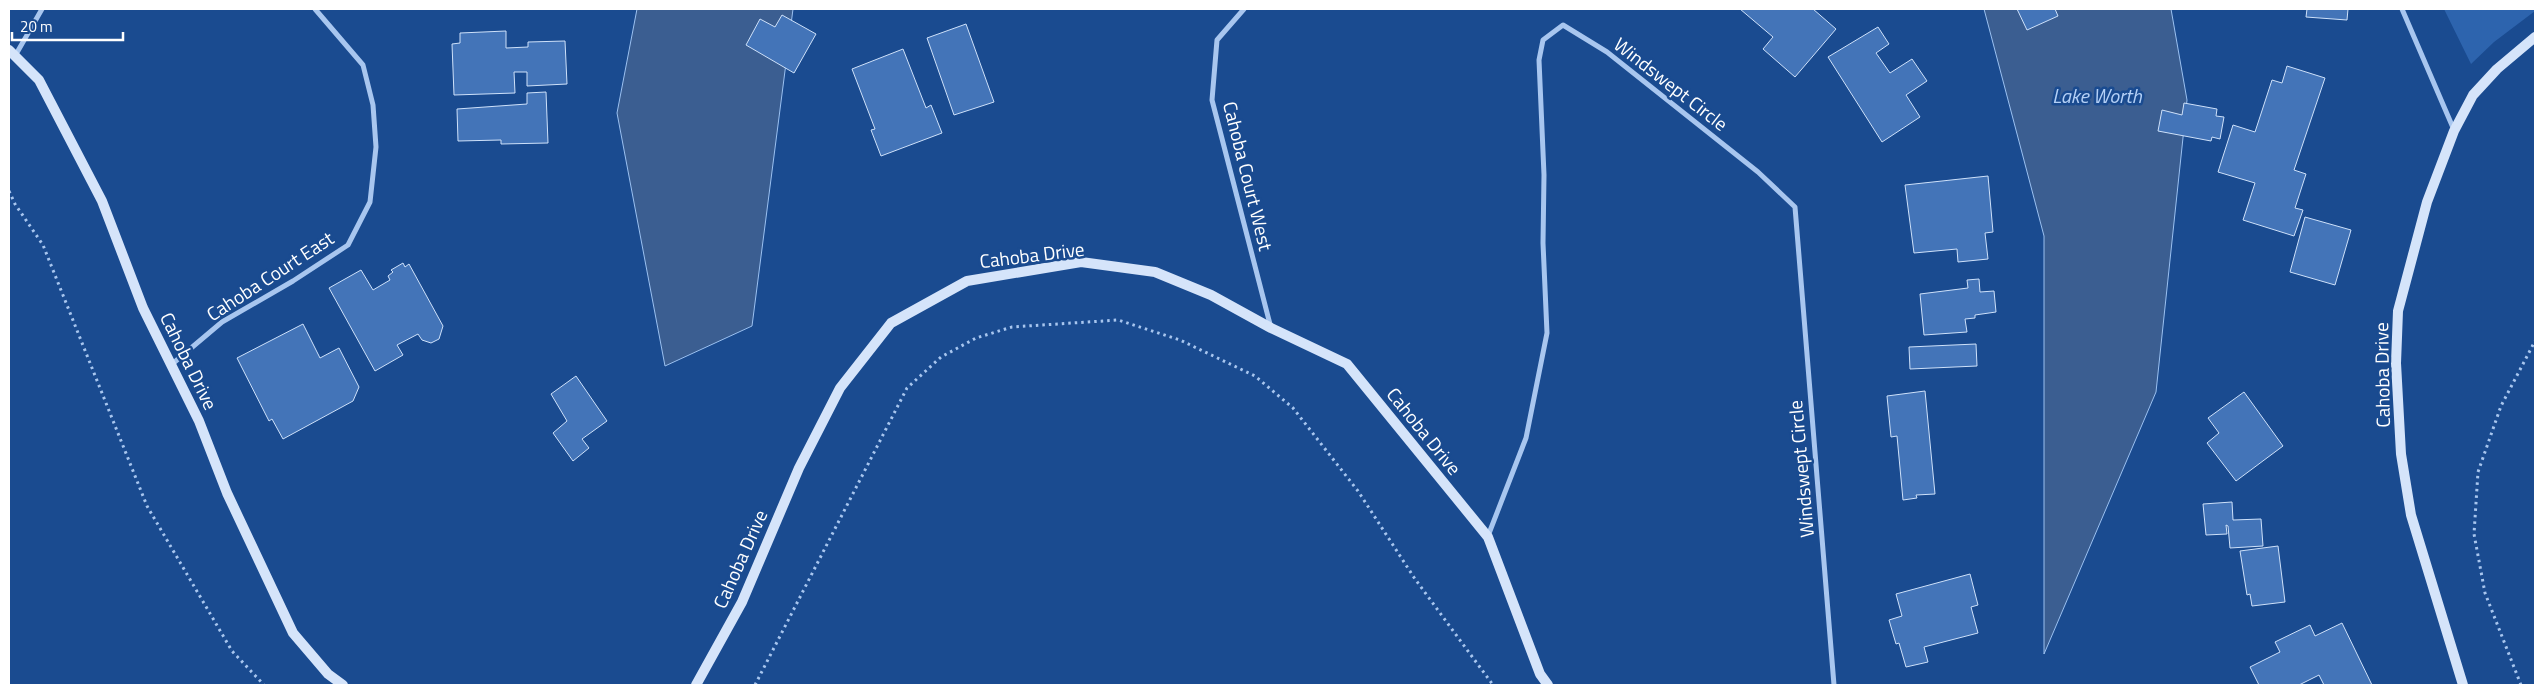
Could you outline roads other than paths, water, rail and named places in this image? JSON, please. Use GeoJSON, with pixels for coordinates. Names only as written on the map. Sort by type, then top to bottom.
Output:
{"type":"FeatureCollection","features":[{"type":"Feature","properties":{"kind":"street"},"geometry":{"type":"LineString","coordinates":[[12,53],[42,9]]}},
{"type":"Feature","properties":{"kind":"street","name":"Cahoba Court East"},"geometry":{"type":"LineString","coordinates":[[171,365],[222,322],[292,281],[348,245],[370,202],[376,147],[373,105],[363,65],[315,9]]}},
{"type":"Feature","properties":{"kind":"street","name":"Cahoba Court West"},"geometry":{"type":"LineString","coordinates":[[1244,9],[1217,40],[1212,100],[1271,328]]}},
{"type":"Feature","properties":{"kind":"street"},"geometry":{"type":"LineString","coordinates":[[2402,9],[2454,131]]}},
{"type":"Feature","properties":{"kind":"street","name":"Windswept Circle"},"geometry":{"type":"LineString","coordinates":[[1488,537],[1526,438],[1548,332],[1543,243],[1544,175],[1539,60],[1543,40],[1562,26],[1606,52],[1758,172],[1795,208],[1834,685]]}},
{"type":"Feature","properties":{"kind":"street","name":"Cahoba Drive"},"geometry":{"type":"LineString","coordinates":[[2463,685],[2411,515],[2401,454],[2396,363],[2398,311],[2426,202],[2454,131],[2473,95],[2497,69],[2535,37]]}},
{"type":"Feature","properties":{"kind":"street","name":"Cahoba Drive"},"geometry":{"type":"LineString","coordinates":[[12,53],[39,80],[102,201],[142,308],[199,421],[227,493],[293,633],[328,674],[342,685]]}},
{"type":"Feature","properties":{"kind":"street","name":"Cahoba Drive"},"geometry":{"type":"LineString","coordinates":[[696,685],[742,602],[799,468],[840,388],[891,323],[967,281],[1081,262],[1155,272],[1211,295],[1271,328],[1347,364],[1488,537],[1540,674],[1548,685]]}},
{"type":"Feature","properties":{"kind":"water"},"geometry":{"type":"Polygon","coordinates":[[[637,9],[793,9],[752,326],[665,366],[617,113],[637,9]]]}},
{"type":"Feature","properties":{"kind":"water","name":"Lake Worth"},"geometry":{"type":"Polygon","coordinates":[[[1984,9],[2171,9],[2187,100],[2156,392],[2044,654],[2044,236],[1984,9]]]}}]}
